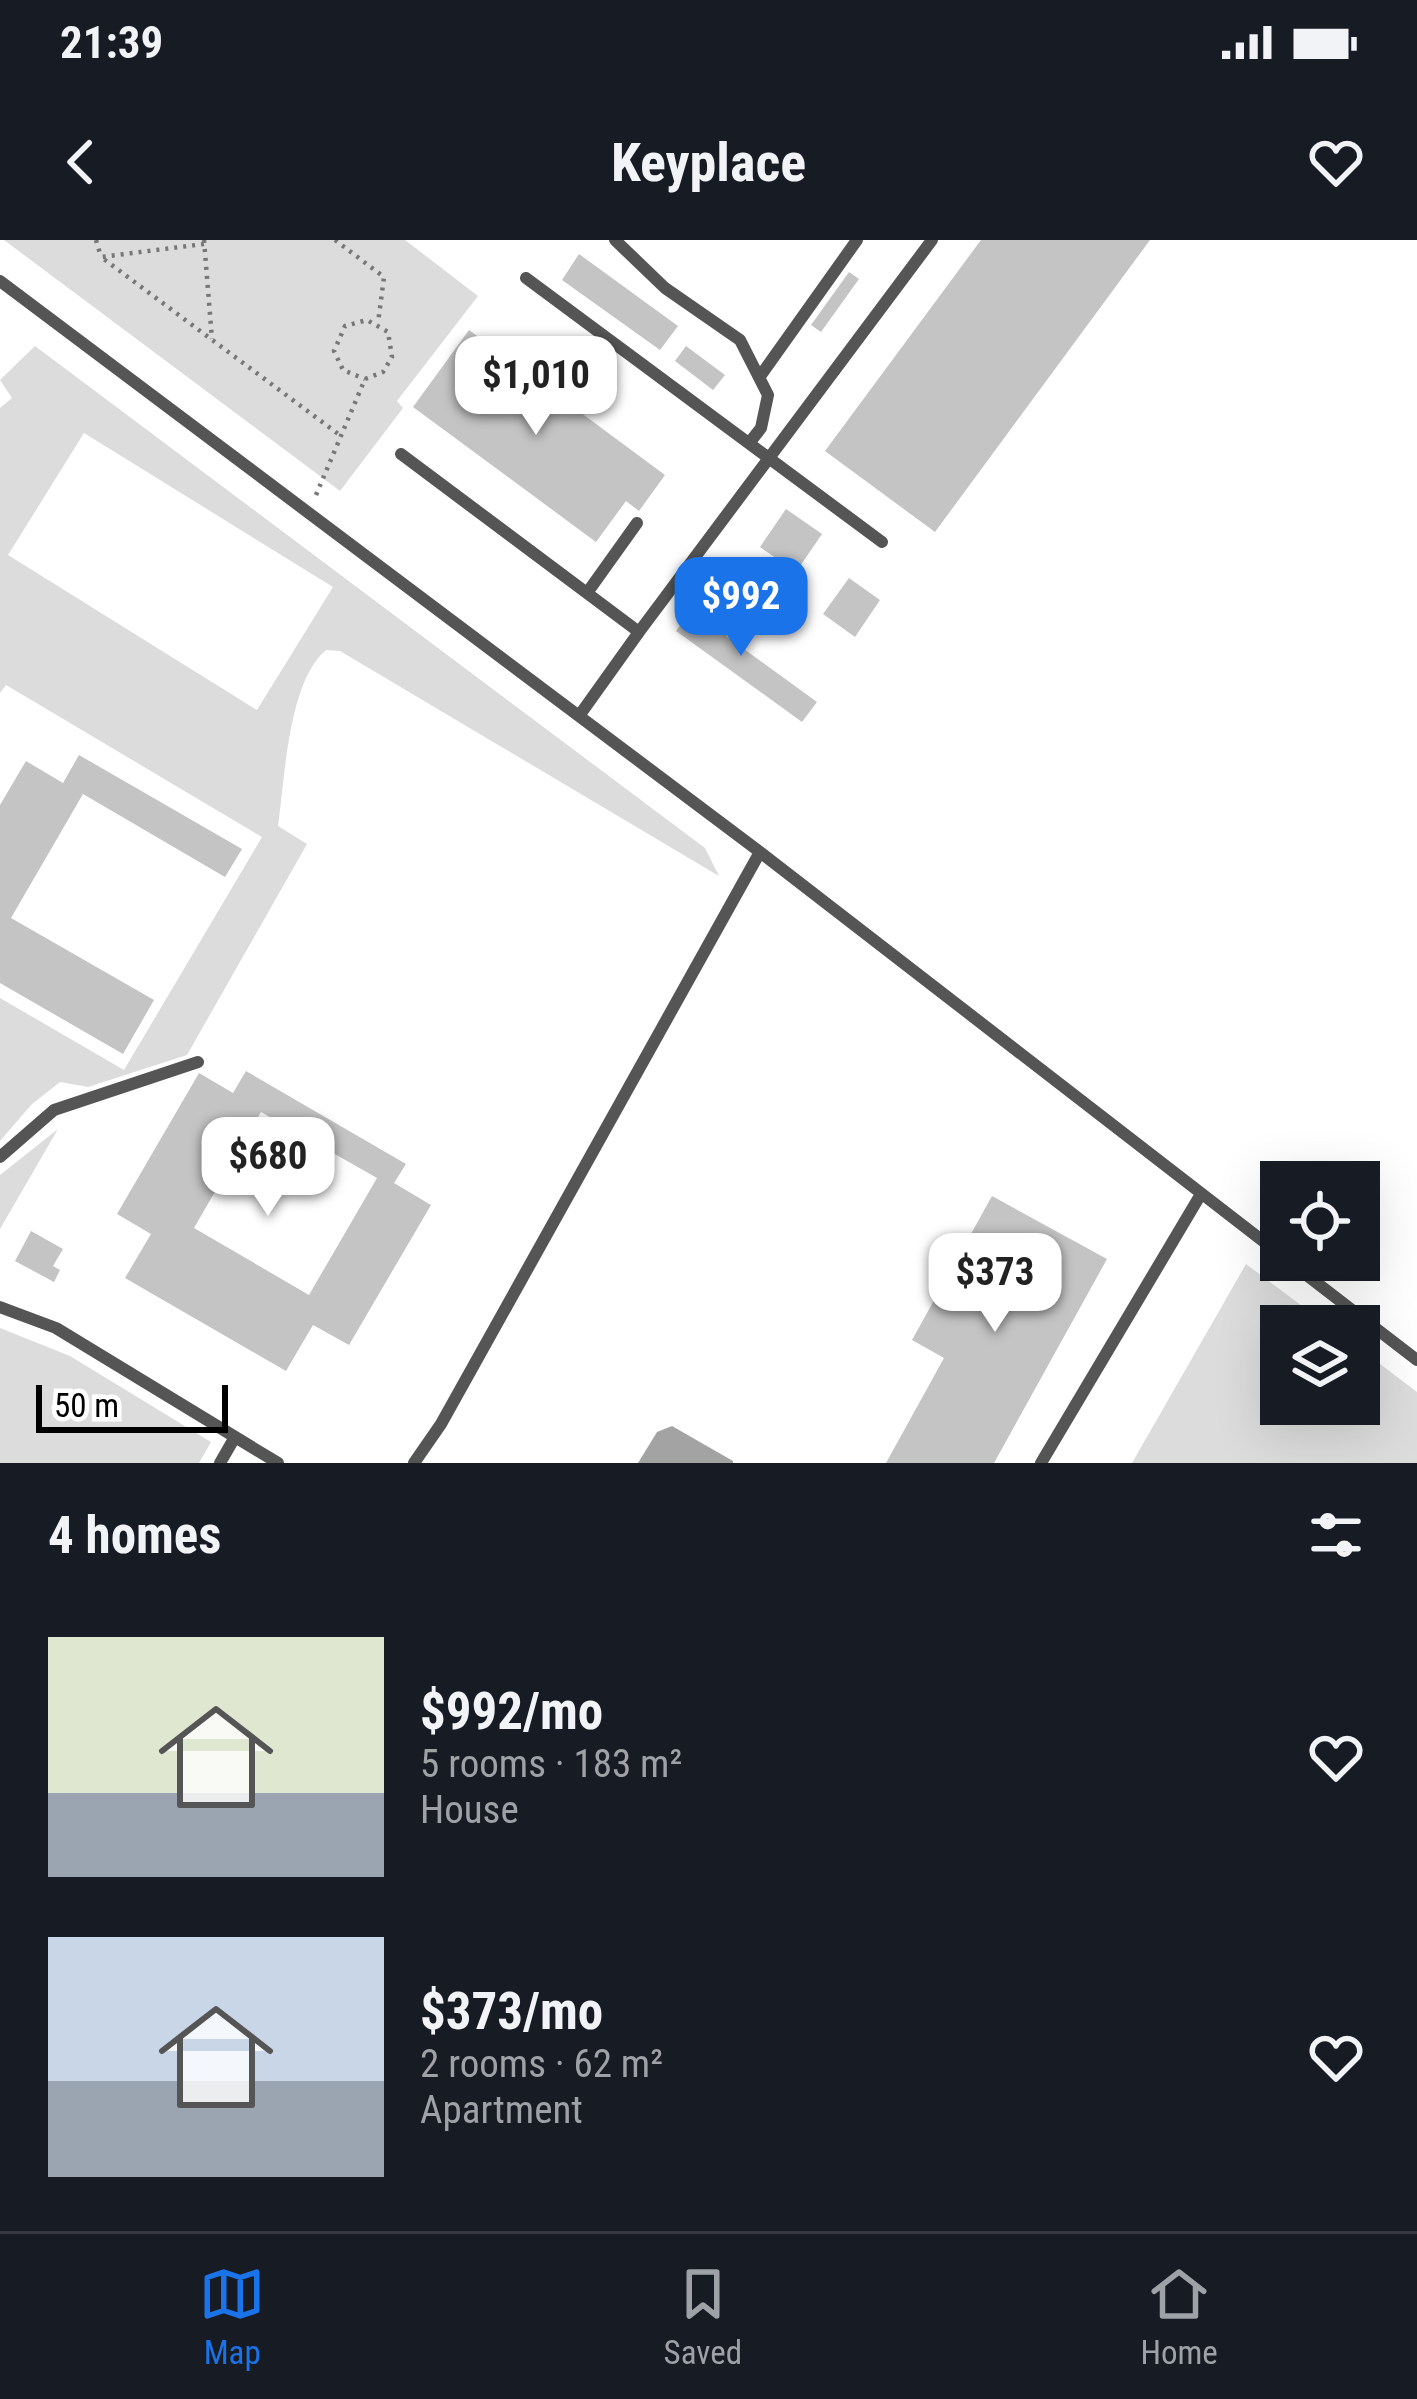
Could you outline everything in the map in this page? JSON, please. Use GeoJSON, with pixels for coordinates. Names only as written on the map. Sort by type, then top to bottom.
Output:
{"type":"FeatureCollection","features":[{"type":"Feature","properties":{"kind":"lane"},"geometry":{"type":"LineString","coordinates":[[615,240],[664,289],[740,340],[768,395],[761,428],[750,442]]}},
{"type":"Feature","properties":{"kind":"lane"},"geometry":{"type":"LineString","coordinates":[[761,375],[857,240]]}},
{"type":"Feature","properties":{"kind":"lane"},"geometry":{"type":"LineString","coordinates":[[579,716],[932,240]]}},
{"type":"Feature","properties":{"kind":"lane"},"geometry":{"type":"LineString","coordinates":[[526,278],[882,542]]}},
{"type":"Feature","properties":{"kind":"lane"},"geometry":{"type":"LineString","coordinates":[[0,281],[760,852],[1260,1239]]}},
{"type":"Feature","properties":{"kind":"lane"},"geometry":{"type":"LineString","coordinates":[[401,454],[639,632]]}},
{"type":"Feature","properties":{"kind":"lane"},"geometry":{"type":"LineString","coordinates":[[586,593],[637,524]]}},
{"type":"Feature","properties":{"kind":"lane"},"geometry":{"type":"LineString","coordinates":[[414,1463],[441,1424],[760,852]]}},
{"type":"Feature","properties":{"kind":"lane"},"geometry":{"type":"LineString","coordinates":[[0,1157],[54,1110],[198,1062]]}},
{"type":"Feature","properties":{"kind":"lane"},"geometry":{"type":"LineString","coordinates":[[1041,1463],[1201,1194]]}},
{"type":"Feature","properties":{"kind":"lane"},"geometry":{"type":"LineString","coordinates":[[1314,1281],[1417,1360]]}},
{"type":"Feature","properties":{"kind":"lane"},"geometry":{"type":"LineString","coordinates":[[0,1307],[56,1328],[278,1463]]}},
{"type":"Feature","properties":{"kind":"lane"},"geometry":{"type":"LineString","coordinates":[[220,1463],[236,1437]]}},
{"type":"Feature","properties":{"kind":"path"},"geometry":{"type":"LineString","coordinates":[[96,240],[101,257],[341,436]]}},
{"type":"Feature","properties":{"kind":"path"},"geometry":{"type":"LineString","coordinates":[[335,240],[384,278],[378,323]]}},
{"type":"Feature","properties":{"kind":"path"},"geometry":{"type":"LineString","coordinates":[[101,257],[204,242],[212,340]]}},
{"type":"Feature","properties":{"kind":"path"},"geometry":{"type":"LineString","coordinates":[[353,321],[378,323],[392,340],[392,357],[383,372],[365,379],[343,370],[334,343],[353,321]]}},
{"type":"Feature","properties":{"kind":"path"},"geometry":{"type":"LineString","coordinates":[[309,513],[365,379]]}},
{"type":"Feature","properties":{"kind":"shaded area"},"geometry":{"type":"Polygon","coordinates":[[[4,240],[405,240],[478,296],[397,401],[403,408],[340,491],[4,240]]]}},
{"type":"Feature","properties":{"kind":"shaded area"},"geometry":{"type":"Polygon","coordinates":[[[35,346],[705,848],[719,876],[340,651],[326,650],[303,684],[296,707],[278,826],[307,844],[187,1055],[88,1087],[60,1082],[32,1104],[0,1141],[0,998],[124,1070],[262,837],[6,685],[0,693],[0,408],[12,398],[0,380],[35,346]],[[84,433],[8,555],[257,710],[333,587],[84,433]]]}},
{"type":"Feature","properties":{"kind":"shaded area"},"geometry":{"type":"Polygon","coordinates":[[[58,1129],[0,1229],[0,1175],[58,1129]]]}},
{"type":"Feature","properties":{"kind":"shaded area"},"geometry":{"type":"Polygon","coordinates":[[[1246,1264],[1260,1274],[1260,1281],[1269,1281],[1301,1305],[1260,1305],[1260,1425],[1380,1425],[1380,1364],[1417,1392],[1417,1463],[1132,1463],[1246,1264]]]}},
{"type":"Feature","properties":{"kind":"shaded area"},"geometry":{"type":"Polygon","coordinates":[[[0,1328],[70,1356],[211,1442],[199,1463],[0,1463],[0,1328]]]}},
{"type":"Feature","properties":{"kind":"shaded area"},"geometry":{"type":"Polygon","coordinates":[[[672,1426],[733,1463],[638,1463],[657,1432],[672,1426]]]}},
{"type":"Feature","properties":{"kind":"building"},"geometry":{"type":"Polygon","coordinates":[[[981,240],[1150,240],[935,532],[825,451],[981,240]]]}},
{"type":"Feature","properties":{"kind":"building"},"geometry":{"type":"Polygon","coordinates":[[[579,254],[678,326],[660,350],[562,280],[579,254]]]}},
{"type":"Feature","properties":{"kind":"building"},"geometry":{"type":"Polygon","coordinates":[[[849,272],[859,279],[821,332],[811,325],[849,272]]]}},
{"type":"Feature","properties":{"kind":"building"},"geometry":{"type":"Polygon","coordinates":[[[469,330],[665,475],[639,511],[626,501],[596,542],[413,407],[469,330]]]}},
{"type":"Feature","properties":{"kind":"building"},"geometry":{"type":"Polygon","coordinates":[[[686,346],[725,375],[713,390],[675,361],[686,346]]]}},
{"type":"Feature","properties":{"kind":"building"},"geometry":{"type":"Polygon","coordinates":[[[786,509],[822,534],[796,572],[760,547],[786,509]]]}},
{"type":"Feature","properties":{"kind":"building"},"geometry":{"type":"Polygon","coordinates":[[[849,578],[880,600],[855,637],[823,614],[849,578]]]}},
{"type":"Feature","properties":{"kind":"building"},"geometry":{"type":"Polygon","coordinates":[[[700,598],[735,624],[726,636],[817,702],[802,722],[676,631],[700,598]]]}},
{"type":"Feature","properties":{"kind":"building"},"geometry":{"type":"Polygon","coordinates":[[[79,755],[242,849],[225,877],[83,794],[11,918],[154,1000],[123,1054],[0,983],[0,805],[26,761],[63,783],[79,755]]]}},
{"type":"Feature","properties":{"kind":"building"},"geometry":{"type":"Polygon","coordinates":[[[246,1071],[406,1164],[394,1183],[431,1205],[349,1345],[313,1325],[286,1371],[125,1278],[151,1234],[117,1214],[199,1073],[233,1093],[246,1071]],[[261,1112],[194,1228],[309,1295],[377,1178],[261,1112]]]}},
{"type":"Feature","properties":{"kind":"building"},"geometry":{"type":"Polygon","coordinates":[[[992,1196],[1107,1259],[994,1463],[886,1463],[944,1358],[912,1340],[992,1196]]]}},
{"type":"Feature","properties":{"kind":"building"},"geometry":{"type":"Polygon","coordinates":[[[31,1231],[63,1249],[53,1266],[60,1270],[54,1282],[15,1261],[31,1231]]]}}]}
